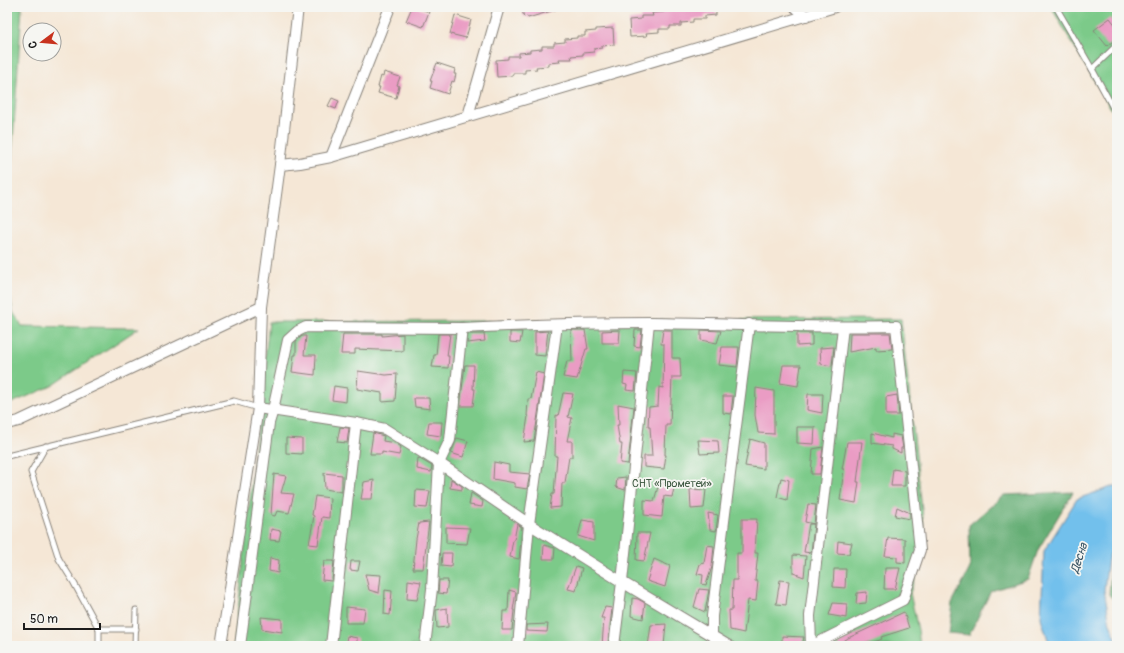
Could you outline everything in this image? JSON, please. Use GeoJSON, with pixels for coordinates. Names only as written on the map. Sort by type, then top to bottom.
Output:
{"type":"FeatureCollection","features":[{"type":"Feature","properties":{"kind":"street"},"geometry":{"type":"LineString","coordinates":[[221,646],[258,408],[261,307],[280,165],[298,7]]}},
{"type":"Feature","properties":{"kind":"street"},"geometry":{"type":"LineString","coordinates":[[331,157],[390,7]]}},
{"type":"Feature","properties":{"kind":"street"},"geometry":{"type":"LineString","coordinates":[[468,116],[499,7]]}},
{"type":"Feature","properties":{"kind":"street"},"geometry":{"type":"LineString","coordinates":[[795,7],[806,16]]}},
{"type":"Feature","properties":{"kind":"street"},"geometry":{"type":"LineString","coordinates":[[280,165],[331,157],[835,7]]}},
{"type":"Feature","properties":{"kind":"street"},"geometry":{"type":"LineString","coordinates":[[7,424],[19,421],[261,307]]}},
{"type":"Feature","properties":{"kind":"street"},"geometry":{"type":"LineString","coordinates":[[614,646],[649,323]]}},
{"type":"Feature","properties":{"kind":"street"},"geometry":{"type":"LineString","coordinates":[[240,646],[268,431],[288,340],[298,331],[306,327],[462,328],[649,323],[843,327],[896,326],[920,550],[903,600],[811,646],[810,616],[843,327]]}},
{"type":"Feature","properties":{"kind":"street"},"geometry":{"type":"LineString","coordinates":[[712,635],[712,616],[749,324]]}},
{"type":"Feature","properties":{"kind":"street"},"geometry":{"type":"LineString","coordinates":[[518,646],[529,524],[557,325]]}},
{"type":"Feature","properties":{"kind":"street"},"geometry":{"type":"LineString","coordinates":[[425,646],[432,589],[439,463],[450,440],[462,328]]}},
{"type":"Feature","properties":{"kind":"street"},"geometry":{"type":"LineString","coordinates":[[258,408],[356,422],[385,428],[529,524],[729,646]]}},
{"type":"Feature","properties":{"kind":"street"},"geometry":{"type":"LineString","coordinates":[[331,646],[356,422]]}},
{"type":"Feature","properties":{"kind":"lane"},"geometry":{"type":"LineString","coordinates":[[1056,7],[1117,115]]}},
{"type":"Feature","properties":{"kind":"lane"},"geometry":{"type":"LineString","coordinates":[[1092,69],[1117,45]]}},
{"type":"Feature","properties":{"kind":"lane"},"geometry":{"type":"LineString","coordinates":[[7,456],[234,401],[258,408]]}},
{"type":"Feature","properties":{"kind":"lane"},"geometry":{"type":"LineString","coordinates":[[46,446],[32,472],[59,559],[99,629],[98,646]]}},
{"type":"Feature","properties":{"kind":"lane"},"geometry":{"type":"LineString","coordinates":[[135,646],[136,610]]}},
{"type":"Feature","properties":{"kind":"lane"},"geometry":{"type":"LineString","coordinates":[[99,629],[136,629]]}},
{"type":"Feature","properties":{"kind":"green space"},"geometry":{"type":"Polygon","coordinates":[[[7,7],[22,7],[7,230],[7,7]]]}},
{"type":"Feature","properties":{"kind":"green space"},"geometry":{"type":"Polygon","coordinates":[[[1051,7],[1117,7],[1117,119],[1051,7]]]}},
{"type":"Feature","properties":{"kind":"green space"},"geometry":{"type":"Polygon","coordinates":[[[7,278],[13,312],[22,326],[139,328],[52,386],[7,405],[7,278]]]}},
{"type":"Feature","properties":{"kind":"green space","name":"СНТ «Прометей»"},"geometry":{"type":"Polygon","coordinates":[[[901,319],[926,546],[910,593],[920,646],[234,646],[269,322],[901,319]]]}},
{"type":"Feature","properties":{"kind":"green space"},"geometry":{"type":"Polygon","coordinates":[[[1073,492],[1038,550],[1028,579],[991,591],[969,635],[948,633],[952,603],[970,568],[969,525],[1004,495],[1073,492]]]}},
{"type":"Feature","properties":{"kind":"green space"},"geometry":{"type":"Polygon","coordinates":[[[1117,552],[1117,601],[1109,595],[1111,564],[1117,552]]]}},
{"type":"Feature","properties":{"kind":"water","name":"Десна"},"geometry":{"type":"Polygon","coordinates":[[[1117,485],[1117,537],[1108,559],[1104,590],[1110,624],[1117,640],[1117,646],[1050,646],[1041,618],[1044,551],[1077,499],[1117,485]]]}},
{"type":"Feature","properties":{"kind":"building"},"geometry":{"type":"Polygon","coordinates":[[[412,7],[429,12],[423,27],[406,21],[412,7]]]}},
{"type":"Feature","properties":{"kind":"building"},"geometry":{"type":"Polygon","coordinates":[[[521,7],[558,7],[558,9],[528,18],[527,16],[524,17],[521,7]]]}},
{"type":"Feature","properties":{"kind":"building"},"geometry":{"type":"Polygon","coordinates":[[[675,7],[716,7],[716,15],[705,16],[705,19],[693,19],[693,22],[681,23],[681,26],[670,26],[670,29],[659,29],[659,32],[646,33],[647,36],[630,37],[629,20],[641,19],[641,16],[653,16],[652,13],[664,12],[664,10],[675,9],[675,7]]]}},
{"type":"Feature","properties":{"kind":"building"},"geometry":{"type":"Polygon","coordinates":[[[455,15],[471,20],[466,38],[450,34],[455,15]]]}},
{"type":"Feature","properties":{"kind":"building"},"geometry":{"type":"Polygon","coordinates":[[[1110,18],[1117,27],[1117,38],[1107,46],[1094,30],[1110,18]]]}},
{"type":"Feature","properties":{"kind":"building"},"geometry":{"type":"Polygon","coordinates":[[[613,28],[614,45],[602,46],[602,48],[594,49],[594,52],[583,53],[583,55],[571,56],[572,59],[559,59],[560,62],[548,63],[548,66],[536,67],[537,69],[525,70],[525,73],[513,73],[513,76],[497,77],[496,60],[508,59],[508,56],[519,56],[519,53],[530,52],[530,50],[542,49],[542,46],[554,46],[554,43],[565,42],[565,39],[585,36],[585,32],[596,31],[596,29],[613,28]]]}},
{"type":"Feature","properties":{"kind":"building"},"geometry":{"type":"Polygon","coordinates":[[[437,63],[455,69],[454,74],[456,74],[454,82],[452,81],[448,94],[430,88],[432,81],[430,81],[437,63]]]}},
{"type":"Feature","properties":{"kind":"building"},"geometry":{"type":"Polygon","coordinates":[[[384,72],[400,77],[397,85],[399,86],[396,98],[378,93],[381,76],[383,77],[384,72]]]}},
{"type":"Feature","properties":{"kind":"building"},"geometry":{"type":"Polygon","coordinates":[[[332,98],[339,101],[336,109],[328,106],[332,98]]]}},
{"type":"Feature","properties":{"kind":"building"},"geometry":{"type":"Polygon","coordinates":[[[571,330],[585,330],[588,349],[586,349],[577,379],[563,377],[567,361],[572,361],[571,330]]]}},
{"type":"Feature","properties":{"kind":"building"},"geometry":{"type":"Polygon","coordinates":[[[620,330],[619,343],[602,343],[602,331],[620,330]]]}},
{"type":"Feature","properties":{"kind":"building"},"geometry":{"type":"Polygon","coordinates":[[[635,330],[642,330],[640,347],[634,346],[635,330]]]}},
{"type":"Feature","properties":{"kind":"building"},"geometry":{"type":"Polygon","coordinates":[[[663,330],[672,330],[672,358],[680,358],[681,377],[672,377],[670,425],[666,425],[666,455],[664,469],[644,467],[644,456],[652,456],[650,427],[648,427],[649,407],[658,406],[659,387],[663,388],[664,344],[661,344],[663,330]]]}},
{"type":"Feature","properties":{"kind":"building"},"geometry":{"type":"Polygon","coordinates":[[[701,330],[721,331],[717,343],[701,340],[701,330]]]}},
{"type":"Feature","properties":{"kind":"building"},"geometry":{"type":"Polygon","coordinates":[[[548,331],[545,356],[535,355],[535,332],[548,331]]]}},
{"type":"Feature","properties":{"kind":"building"},"geometry":{"type":"Polygon","coordinates":[[[510,332],[522,332],[520,343],[510,342],[510,332]]]}},
{"type":"Feature","properties":{"kind":"building"},"geometry":{"type":"Polygon","coordinates":[[[797,333],[812,333],[812,345],[797,346],[797,333]]]}},
{"type":"Feature","properties":{"kind":"building"},"geometry":{"type":"Polygon","coordinates":[[[850,333],[890,333],[892,349],[876,350],[876,347],[849,352],[850,333]]]}},
{"type":"Feature","properties":{"kind":"building"},"geometry":{"type":"Polygon","coordinates":[[[343,334],[382,334],[382,336],[403,334],[403,351],[355,349],[355,354],[341,354],[343,334]]]}},
{"type":"Feature","properties":{"kind":"building"},"geometry":{"type":"Polygon","coordinates":[[[438,334],[450,334],[447,356],[449,356],[448,368],[432,367],[434,355],[436,355],[438,334]]]}},
{"type":"Feature","properties":{"kind":"building"},"geometry":{"type":"Polygon","coordinates":[[[468,334],[484,334],[485,341],[467,343],[468,334]]]}},
{"type":"Feature","properties":{"kind":"building"},"geometry":{"type":"Polygon","coordinates":[[[302,336],[306,336],[304,355],[316,355],[315,375],[292,372],[294,355],[296,355],[296,341],[302,336]]]}},
{"type":"Feature","properties":{"kind":"building"},"geometry":{"type":"Polygon","coordinates":[[[722,347],[739,347],[737,367],[719,365],[722,347]]]}},
{"type":"Feature","properties":{"kind":"building"},"geometry":{"type":"Polygon","coordinates":[[[834,347],[832,366],[821,364],[820,348],[834,347]]]}},
{"type":"Feature","properties":{"kind":"building"},"geometry":{"type":"Polygon","coordinates":[[[465,365],[474,365],[473,389],[475,389],[473,406],[460,406],[465,365]]]}},
{"type":"Feature","properties":{"kind":"building"},"geometry":{"type":"Polygon","coordinates":[[[783,365],[801,365],[798,386],[780,383],[783,365]]]}},
{"type":"Feature","properties":{"kind":"building"},"geometry":{"type":"Polygon","coordinates":[[[358,371],[386,375],[397,374],[395,401],[382,402],[382,393],[357,389],[358,371]]]}},
{"type":"Feature","properties":{"kind":"building"},"geometry":{"type":"Polygon","coordinates":[[[536,372],[544,374],[534,441],[524,442],[528,416],[528,399],[531,399],[536,372]]]}},
{"type":"Feature","properties":{"kind":"building"},"geometry":{"type":"Polygon","coordinates":[[[624,372],[637,373],[635,391],[626,390],[627,385],[623,384],[624,372]]]}},
{"type":"Feature","properties":{"kind":"building"},"geometry":{"type":"Polygon","coordinates":[[[334,386],[347,388],[346,402],[332,400],[334,386]]]}},
{"type":"Feature","properties":{"kind":"building"},"geometry":{"type":"Polygon","coordinates":[[[756,388],[774,391],[774,434],[758,433],[755,415],[756,388]]]}},
{"type":"Feature","properties":{"kind":"building"},"geometry":{"type":"Polygon","coordinates":[[[563,393],[573,394],[568,417],[572,418],[567,441],[572,441],[572,457],[569,457],[565,483],[562,483],[561,507],[550,508],[552,494],[554,494],[557,456],[555,456],[556,415],[558,416],[563,393]]]}},
{"type":"Feature","properties":{"kind":"building"},"geometry":{"type":"Polygon","coordinates":[[[808,394],[823,394],[822,413],[807,410],[808,394]]]}},
{"type":"Feature","properties":{"kind":"building"},"geometry":{"type":"Polygon","coordinates":[[[897,395],[899,415],[886,415],[886,397],[897,395]]]}},
{"type":"Feature","properties":{"kind":"building"},"geometry":{"type":"Polygon","coordinates":[[[723,396],[733,396],[731,414],[723,413],[723,396]]]}},
{"type":"Feature","properties":{"kind":"building"},"geometry":{"type":"Polygon","coordinates":[[[414,398],[429,398],[430,409],[415,407],[414,398]]]}},
{"type":"Feature","properties":{"kind":"building"},"geometry":{"type":"Polygon","coordinates":[[[618,404],[634,407],[628,464],[620,463],[622,444],[620,444],[617,425],[619,425],[618,404]]]}},
{"type":"Feature","properties":{"kind":"building"},"geometry":{"type":"Polygon","coordinates":[[[429,422],[442,422],[441,436],[427,434],[429,422]]]}},
{"type":"Feature","properties":{"kind":"building"},"geometry":{"type":"Polygon","coordinates":[[[340,427],[349,428],[347,443],[337,442],[340,427]]]}},
{"type":"Feature","properties":{"kind":"building"},"geometry":{"type":"Polygon","coordinates":[[[797,427],[815,427],[814,444],[797,443],[797,427]]]}},
{"type":"Feature","properties":{"kind":"building"},"geometry":{"type":"Polygon","coordinates":[[[373,433],[384,436],[383,441],[396,443],[401,447],[399,455],[382,452],[382,454],[370,454],[373,433]]]}},
{"type":"Feature","properties":{"kind":"building"},"geometry":{"type":"Polygon","coordinates":[[[872,433],[892,438],[892,434],[901,436],[903,448],[901,448],[901,453],[892,449],[892,446],[872,443],[872,433]]]}},
{"type":"Feature","properties":{"kind":"building"},"geometry":{"type":"Polygon","coordinates":[[[286,438],[302,439],[302,454],[286,453],[286,438]]]}},
{"type":"Feature","properties":{"kind":"building"},"geometry":{"type":"Polygon","coordinates":[[[457,438],[468,441],[463,457],[451,453],[457,438]]]}},
{"type":"Feature","properties":{"kind":"building"},"geometry":{"type":"Polygon","coordinates":[[[750,439],[764,443],[764,469],[745,466],[750,439]]]}},
{"type":"Feature","properties":{"kind":"building"},"geometry":{"type":"Polygon","coordinates":[[[698,440],[718,441],[719,453],[700,454],[698,440]]]}},
{"type":"Feature","properties":{"kind":"building"},"geometry":{"type":"Polygon","coordinates":[[[847,442],[862,442],[856,503],[840,500],[844,469],[842,469],[847,442]]]}},
{"type":"Feature","properties":{"kind":"building"},"geometry":{"type":"Polygon","coordinates":[[[823,447],[820,474],[811,474],[813,449],[823,447]]]}},
{"type":"Feature","properties":{"kind":"building"},"geometry":{"type":"Polygon","coordinates":[[[418,458],[432,466],[431,472],[417,469],[418,458]]]}},
{"type":"Feature","properties":{"kind":"building"},"geometry":{"type":"Polygon","coordinates":[[[494,462],[509,465],[509,472],[530,474],[527,489],[515,487],[515,483],[493,479],[494,462]]]}},
{"type":"Feature","properties":{"kind":"building"},"geometry":{"type":"Polygon","coordinates":[[[893,469],[905,471],[905,486],[891,486],[893,469]]]}},
{"type":"Feature","properties":{"kind":"building"},"geometry":{"type":"Polygon","coordinates":[[[324,473],[342,475],[342,492],[325,489],[324,473]]]}},
{"type":"Feature","properties":{"kind":"building"},"geometry":{"type":"Polygon","coordinates":[[[274,474],[286,476],[281,493],[294,494],[289,513],[277,511],[275,516],[271,515],[274,474]]]}},
{"type":"Feature","properties":{"kind":"building"},"geometry":{"type":"Polygon","coordinates":[[[626,477],[625,490],[616,487],[617,478],[626,477]]]}},
{"type":"Feature","properties":{"kind":"building"},"geometry":{"type":"Polygon","coordinates":[[[781,478],[789,480],[787,500],[777,497],[781,478]]]}},
{"type":"Feature","properties":{"kind":"building"},"geometry":{"type":"Polygon","coordinates":[[[451,479],[462,486],[462,490],[450,488],[451,479]]]}},
{"type":"Feature","properties":{"kind":"building"},"geometry":{"type":"Polygon","coordinates":[[[374,480],[372,499],[361,499],[364,482],[374,480]]]}},
{"type":"Feature","properties":{"kind":"building"},"geometry":{"type":"Polygon","coordinates":[[[659,483],[675,484],[672,497],[664,496],[662,517],[644,515],[644,500],[654,501],[659,483]]]}},
{"type":"Feature","properties":{"kind":"building"},"geometry":{"type":"Polygon","coordinates":[[[690,489],[706,490],[704,508],[691,509],[690,489]]]}},
{"type":"Feature","properties":{"kind":"building"},"geometry":{"type":"Polygon","coordinates":[[[416,490],[430,491],[427,508],[415,507],[416,490]]]}},
{"type":"Feature","properties":{"kind":"building"},"geometry":{"type":"Polygon","coordinates":[[[471,493],[483,501],[482,507],[469,505],[471,493]]]}},
{"type":"Feature","properties":{"kind":"building"},"geometry":{"type":"Polygon","coordinates":[[[315,496],[330,498],[329,518],[322,517],[318,545],[309,544],[314,516],[312,515],[315,496]]]}},
{"type":"Feature","properties":{"kind":"building"},"geometry":{"type":"Polygon","coordinates":[[[808,504],[816,505],[811,553],[804,552],[809,524],[814,524],[805,522],[808,504]]]}},
{"type":"Feature","properties":{"kind":"building"},"geometry":{"type":"Polygon","coordinates":[[[897,507],[910,513],[910,519],[895,516],[897,507]]]}},
{"type":"Feature","properties":{"kind":"building"},"geometry":{"type":"Polygon","coordinates":[[[708,513],[718,515],[716,531],[710,530],[708,513]]]}},
{"type":"Feature","properties":{"kind":"building"},"geometry":{"type":"Polygon","coordinates":[[[742,519],[757,519],[755,553],[758,553],[755,581],[758,581],[756,601],[748,600],[744,633],[730,630],[729,610],[732,610],[733,580],[737,580],[737,553],[742,553],[742,519]]]}},
{"type":"Feature","properties":{"kind":"building"},"geometry":{"type":"Polygon","coordinates":[[[582,520],[594,522],[594,541],[578,536],[582,520]]]}},
{"type":"Feature","properties":{"kind":"building"},"geometry":{"type":"Polygon","coordinates":[[[429,522],[423,569],[413,569],[419,523],[429,522]]]}},
{"type":"Feature","properties":{"kind":"building"},"geometry":{"type":"Polygon","coordinates":[[[517,524],[522,527],[519,559],[510,557],[517,524]]]}},
{"type":"Feature","properties":{"kind":"building"},"geometry":{"type":"Polygon","coordinates":[[[446,527],[470,528],[467,544],[446,543],[446,527]]]}},
{"type":"Feature","properties":{"kind":"building"},"geometry":{"type":"Polygon","coordinates":[[[271,529],[281,531],[279,541],[270,540],[271,529]]]}},
{"type":"Feature","properties":{"kind":"building"},"geometry":{"type":"Polygon","coordinates":[[[637,533],[650,533],[644,561],[636,560],[637,533]]]}},
{"type":"Feature","properties":{"kind":"building"},"geometry":{"type":"Polygon","coordinates":[[[888,538],[905,539],[905,563],[897,562],[897,557],[885,556],[888,538]]]}},
{"type":"Feature","properties":{"kind":"building"},"geometry":{"type":"Polygon","coordinates":[[[838,541],[852,543],[849,554],[837,553],[838,541]]]}},
{"type":"Feature","properties":{"kind":"building"},"geometry":{"type":"Polygon","coordinates":[[[544,545],[555,548],[554,559],[543,559],[544,545]]]}},
{"type":"Feature","properties":{"kind":"building"},"geometry":{"type":"Polygon","coordinates":[[[707,545],[714,546],[712,567],[706,585],[702,584],[703,575],[697,574],[700,564],[704,563],[707,545]]]}},
{"type":"Feature","properties":{"kind":"building"},"geometry":{"type":"Polygon","coordinates":[[[442,553],[452,553],[451,567],[441,566],[442,553]]]}},
{"type":"Feature","properties":{"kind":"building"},"geometry":{"type":"Polygon","coordinates":[[[793,555],[806,556],[804,577],[793,573],[793,555]]]}},
{"type":"Feature","properties":{"kind":"building"},"geometry":{"type":"Polygon","coordinates":[[[270,558],[279,560],[278,573],[269,571],[270,558]]]}},
{"type":"Feature","properties":{"kind":"building"},"geometry":{"type":"Polygon","coordinates":[[[654,559],[670,566],[665,587],[647,581],[654,559]]]}},
{"type":"Feature","properties":{"kind":"building"},"geometry":{"type":"Polygon","coordinates":[[[324,561],[334,561],[332,581],[322,580],[324,561]]]}},
{"type":"Feature","properties":{"kind":"building"},"geometry":{"type":"Polygon","coordinates":[[[351,561],[360,561],[358,571],[350,570],[351,561]]]}},
{"type":"Feature","properties":{"kind":"building"},"geometry":{"type":"Polygon","coordinates":[[[576,566],[582,568],[576,591],[568,589],[576,566]]]}},
{"type":"Feature","properties":{"kind":"building"},"geometry":{"type":"Polygon","coordinates":[[[885,568],[900,568],[895,589],[884,589],[885,568]]]}},
{"type":"Feature","properties":{"kind":"building"},"geometry":{"type":"Polygon","coordinates":[[[834,569],[846,569],[845,588],[833,587],[834,569]]]}},
{"type":"Feature","properties":{"kind":"building"},"geometry":{"type":"Polygon","coordinates":[[[365,574],[381,575],[379,593],[369,590],[365,574]]]}},
{"type":"Feature","properties":{"kind":"building"},"geometry":{"type":"Polygon","coordinates":[[[408,580],[421,582],[417,600],[407,599],[408,580]]]}},
{"type":"Feature","properties":{"kind":"building"},"geometry":{"type":"Polygon","coordinates":[[[439,580],[448,580],[446,594],[438,593],[439,580]]]}},
{"type":"Feature","properties":{"kind":"building"},"geometry":{"type":"Polygon","coordinates":[[[780,580],[789,581],[786,605],[776,604],[780,580]]]}},
{"type":"Feature","properties":{"kind":"building"},"geometry":{"type":"Polygon","coordinates":[[[699,589],[709,590],[705,612],[694,607],[699,589]]]}},
{"type":"Feature","properties":{"kind":"building"},"geometry":{"type":"Polygon","coordinates":[[[385,590],[392,591],[390,615],[384,614],[385,590]]]}},
{"type":"Feature","properties":{"kind":"building"},"geometry":{"type":"Polygon","coordinates":[[[509,590],[516,592],[512,630],[502,630],[503,611],[508,611],[509,590]]]}},
{"type":"Feature","properties":{"kind":"building"},"geometry":{"type":"Polygon","coordinates":[[[867,592],[866,603],[856,604],[857,593],[867,592]]]}},
{"type":"Feature","properties":{"kind":"building"},"geometry":{"type":"Polygon","coordinates":[[[632,598],[638,599],[645,603],[643,619],[631,616],[632,598]]]}},
{"type":"Feature","properties":{"kind":"building"},"geometry":{"type":"Polygon","coordinates":[[[833,603],[847,604],[846,618],[829,615],[833,603]]]}},
{"type":"Feature","properties":{"kind":"building"},"geometry":{"type":"Polygon","coordinates":[[[346,607],[365,609],[363,623],[346,623],[346,607]]]}},
{"type":"Feature","properties":{"kind":"building"},"geometry":{"type":"Polygon","coordinates":[[[605,607],[612,608],[608,646],[602,646],[604,618],[601,618],[605,607]]]}},
{"type":"Feature","properties":{"kind":"building"},"geometry":{"type":"Polygon","coordinates":[[[447,608],[448,627],[437,628],[436,610],[447,608]]]}},
{"type":"Feature","properties":{"kind":"building"},"geometry":{"type":"Polygon","coordinates":[[[904,612],[909,628],[881,637],[882,639],[865,646],[837,646],[848,638],[904,612]]]}},
{"type":"Feature","properties":{"kind":"building"},"geometry":{"type":"Polygon","coordinates":[[[261,617],[282,619],[282,632],[262,629],[261,617]]]}},
{"type":"Feature","properties":{"kind":"building"},"geometry":{"type":"Polygon","coordinates":[[[548,624],[547,632],[526,631],[526,625],[548,624]]]}},
{"type":"Feature","properties":{"kind":"building"},"geometry":{"type":"Polygon","coordinates":[[[666,624],[664,646],[648,646],[651,625],[666,624]]]}},
{"type":"Feature","properties":{"kind":"building"},"geometry":{"type":"Polygon","coordinates":[[[347,636],[357,638],[357,646],[345,646],[347,636]]]}},
{"type":"Feature","properties":{"kind":"building"},"geometry":{"type":"Polygon","coordinates":[[[782,636],[804,637],[802,646],[782,646],[782,636]]]}}]}
